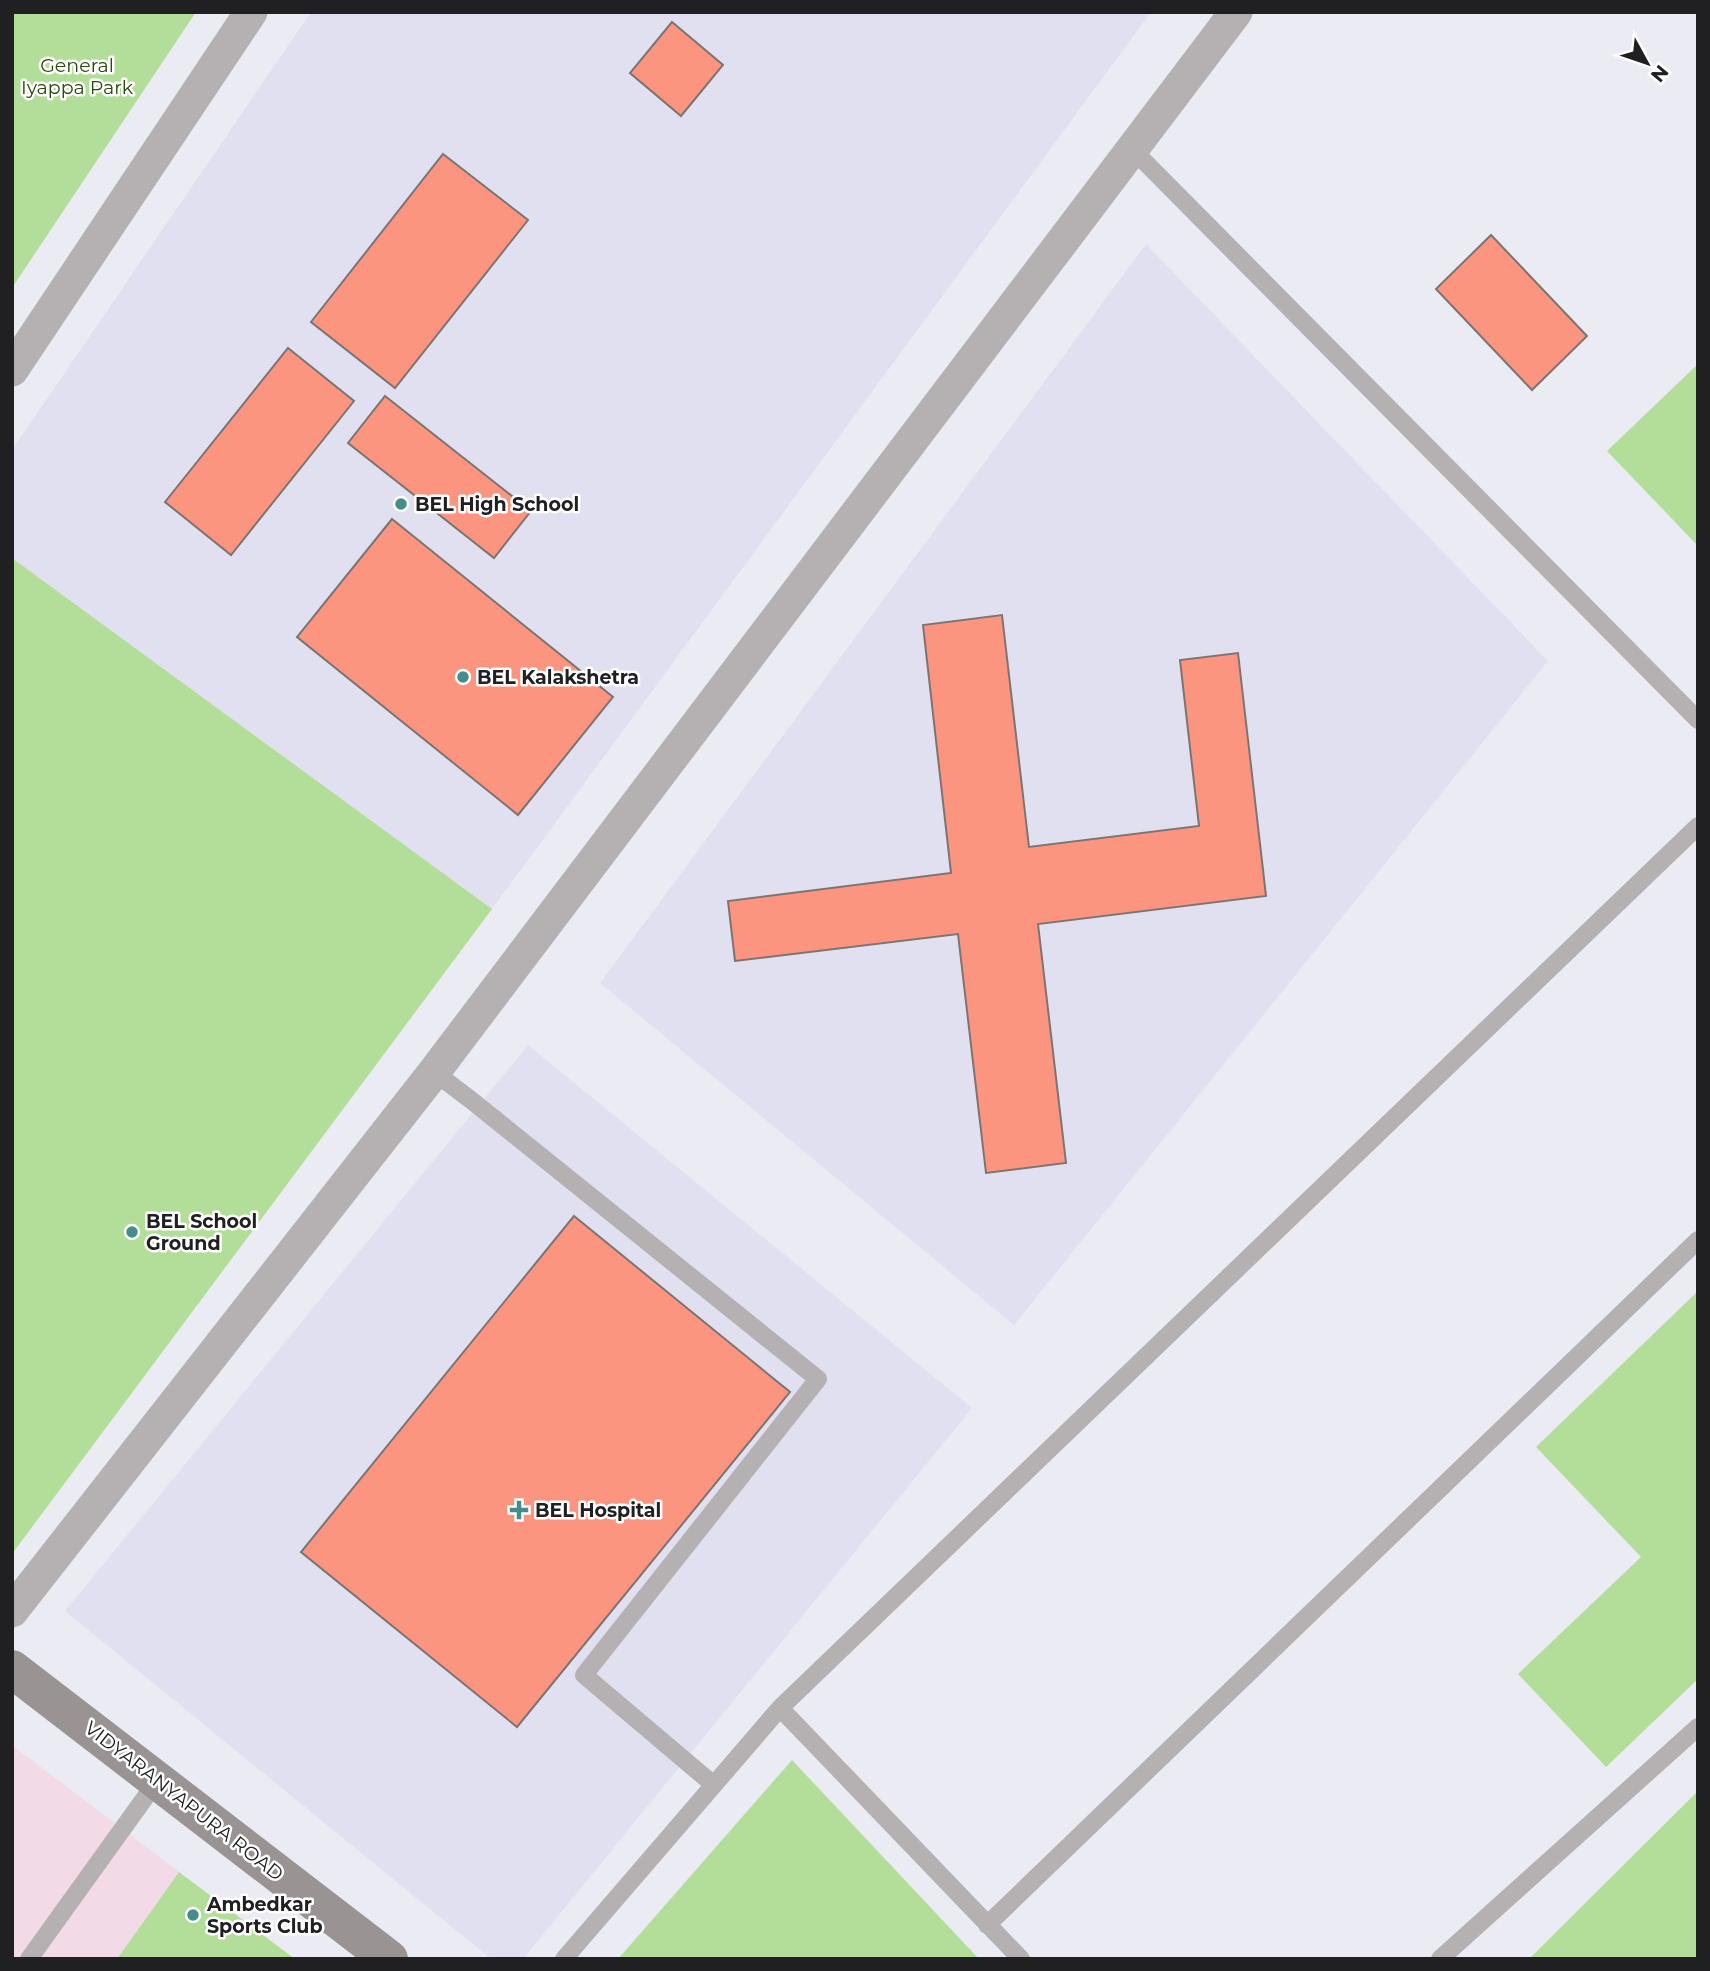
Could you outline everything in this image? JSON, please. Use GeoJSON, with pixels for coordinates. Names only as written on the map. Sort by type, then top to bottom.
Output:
{"type":"FeatureCollection","features":[{"type":"Feature","properties":{"kind":"main road","name":"VIDYARANYAPURA ROAD"},"geometry":{"type":"LineString","coordinates":[[12,1669],[389,1959]]}},
{"type":"Feature","properties":{"kind":"street"},"geometry":{"type":"LineString","coordinates":[[12,370],[251,12]]}},
{"type":"Feature","properties":{"kind":"street"},"geometry":{"type":"LineString","coordinates":[[12,1611],[434,1072],[1236,12]]}},
{"type":"Feature","properties":{"kind":"lane"},"geometry":{"type":"LineString","coordinates":[[1132,149],[1698,720]]}},
{"type":"Feature","properties":{"kind":"lane"},"geometry":{"type":"LineString","coordinates":[[564,1959],[780,1708],[1698,826]]}},
{"type":"Feature","properties":{"kind":"lane"},"geometry":{"type":"LineString","coordinates":[[434,1072],[818,1379],[584,1675],[714,1785]]}},
{"type":"Feature","properties":{"kind":"lane"},"geometry":{"type":"LineString","coordinates":[[986,1925],[1698,1240]]}},
{"type":"Feature","properties":{"kind":"lane"},"geometry":{"type":"LineString","coordinates":[[780,1708],[1021,1959]]}},
{"type":"Feature","properties":{"kind":"lane"},"geometry":{"type":"LineString","coordinates":[[1440,1959],[1698,1727]]}},
{"type":"Feature","properties":{"kind":"lane"},"geometry":{"type":"LineString","coordinates":[[29,1959],[157,1781]]}},
{"type":"Feature","properties":{"kind":"shaded area","name":"BEL High School"},"geometry":{"type":"Polygon","coordinates":[[[311,12],[1151,12],[492,909],[12,558],[12,450],[311,12]]]}},
{"type":"Feature","properties":{"kind":"shaded area"},"geometry":{"type":"Polygon","coordinates":[[[1146,244],[1548,661],[1014,1325],[600,983],[1146,244]]]}},
{"type":"Feature","properties":{"kind":"shaded area","name":"BEL Hospital"},"geometry":{"type":"Polygon","coordinates":[[[528,1045],[972,1408],[523,1959],[491,1959],[65,1611],[528,1045]]]}},
{"type":"Feature","properties":{"kind":"shaded area"},"geometry":{"type":"Polygon","coordinates":[[[12,1745],[179,1872],[117,1959],[12,1959],[12,1745]]]}},
{"type":"Feature","properties":{"kind":"green space","name":"General Iyappa Park"},"geometry":{"type":"Polygon","coordinates":[[[12,12],[196,12],[12,288],[12,12]]]}},
{"type":"Feature","properties":{"kind":"green space"},"geometry":{"type":"Polygon","coordinates":[[[1698,364],[1698,546],[1607,451],[1698,364]]]}},
{"type":"Feature","properties":{"kind":"green space","name":"BEL School Ground"},"geometry":{"type":"Polygon","coordinates":[[[12,558],[492,909],[12,1554],[12,558]]]}},
{"type":"Feature","properties":{"kind":"green space"},"geometry":{"type":"Polygon","coordinates":[[[1698,1291],[1698,1679],[1606,1767],[1518,1674],[1641,1557],[1536,1447],[1698,1291]]]}},
{"type":"Feature","properties":{"kind":"green space"},"geometry":{"type":"Polygon","coordinates":[[[792,1760],[979,1959],[618,1959],[792,1760]]]}},
{"type":"Feature","properties":{"kind":"green space"},"geometry":{"type":"Polygon","coordinates":[[[1698,1791],[1698,1959],[1529,1959],[1698,1791]]]}},
{"type":"Feature","properties":{"kind":"green space","name":"Ambedkar Sports Club"},"geometry":{"type":"Polygon","coordinates":[[[179,1872],[295,1959],[117,1959],[179,1872]]]}},
{"type":"Feature","properties":{"kind":"building"},"geometry":{"type":"Polygon","coordinates":[[[672,22],[723,65],[681,116],[630,73],[672,22]]]}},
{"type":"Feature","properties":{"kind":"building"},"geometry":{"type":"Polygon","coordinates":[[[443,154],[528,220],[395,388],[311,322],[443,154]]]}},
{"type":"Feature","properties":{"kind":"building"},"geometry":{"type":"Polygon","coordinates":[[[1491,235],[1587,336],[1532,390],[1436,289],[1491,235]]]}},
{"type":"Feature","properties":{"kind":"building"},"geometry":{"type":"Polygon","coordinates":[[[288,348],[354,401],[231,555],[165,502],[288,348]]]}},
{"type":"Feature","properties":{"kind":"building"},"geometry":{"type":"Polygon","coordinates":[[[385,396],[531,511],[494,558],[348,443],[385,396]]]}},
{"type":"Feature","properties":{"kind":"building"},"geometry":{"type":"Polygon","coordinates":[[[392,519],[613,697],[518,815],[297,637],[392,519]]]}},
{"type":"Feature","properties":{"kind":"building"},"geometry":{"type":"Polygon","coordinates":[[[1002,615],[1029,847],[1199,826],[1180,660],[1238,653],[1266,896],[1038,924],[1066,1163],[986,1173],[958,934],[735,961],[728,901],[951,873],[923,625],[1002,615]]]}},
{"type":"Feature","properties":{"kind":"building"},"geometry":{"type":"Polygon","coordinates":[[[574,1216],[790,1392],[517,1727],[301,1552],[574,1216]]]}},
{"type":"Feature","properties":{"kind":"place","name":"BEL High School"},"geometry":{"type":"Point","coordinates":[401,504]}},
{"type":"Feature","properties":{"kind":"place","name":"BEL Kalakshetra"},"geometry":{"type":"Point","coordinates":[463,677]}},
{"type":"Feature","properties":{"kind":"place","name":"BEL School Ground"},"geometry":{"type":"Point","coordinates":[132,1232]}},
{"type":"Feature","properties":{"kind":"place","name":"BEL Hospital"},"geometry":{"type":"Point","coordinates":[519,1510]}},
{"type":"Feature","properties":{"kind":"place","name":"Ambedkar Sports Club"},"geometry":{"type":"Point","coordinates":[193,1915]}}]}
